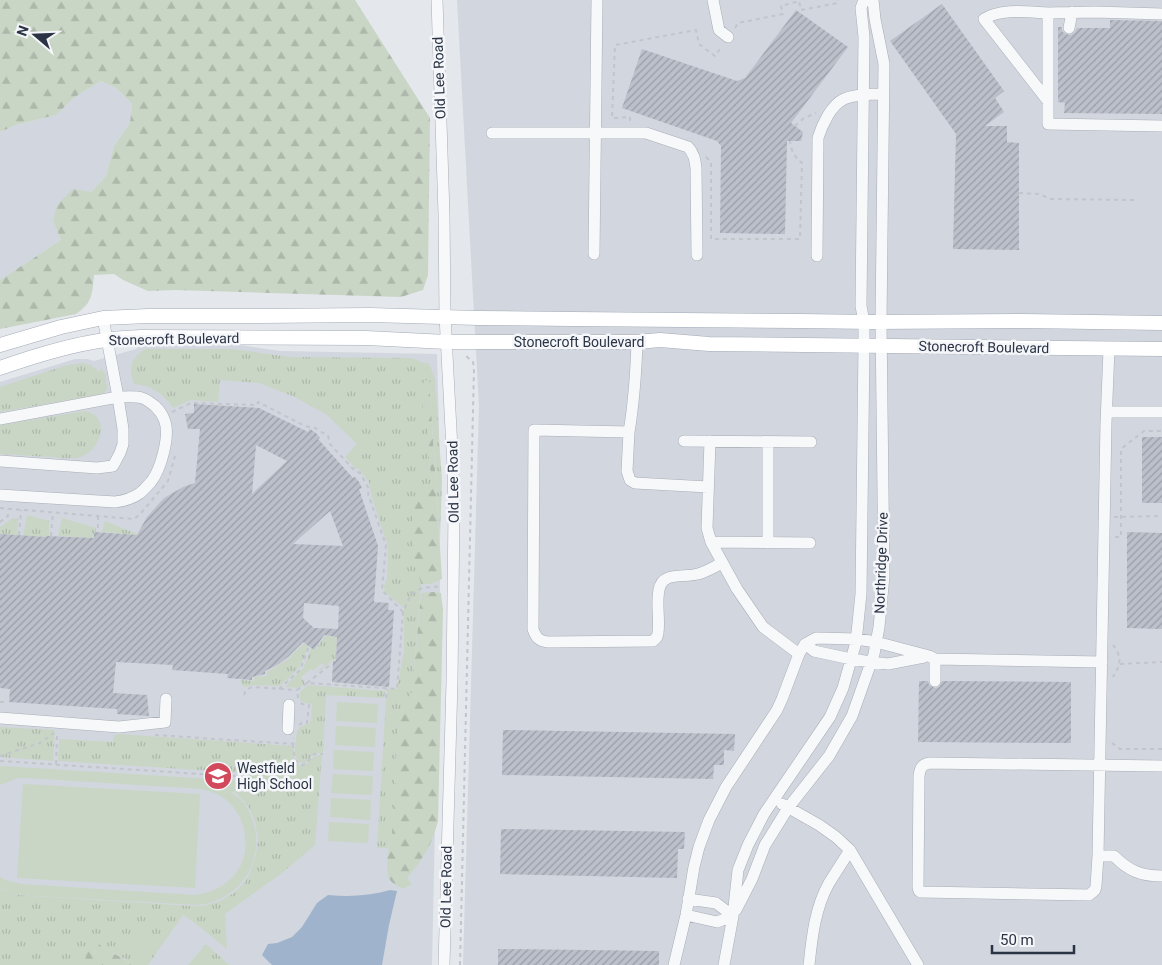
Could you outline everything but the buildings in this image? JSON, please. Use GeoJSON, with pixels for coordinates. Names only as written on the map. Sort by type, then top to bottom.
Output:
{"type":"FeatureCollection","features":[{"type":"Feature","properties":{"kind":"main road","name":"Stonecroft Boulevard"},"geometry":{"type":"LineString","coordinates":[[0,345],[61,327],[103,318],[148,316],[370,314],[572,319],[1162,323]]}},
{"type":"Feature","properties":{"kind":"main road","name":"Stonecroft Boulevard"},"geometry":{"type":"LineString","coordinates":[[0,368],[75,345],[107,339],[140,337],[366,338],[447,342],[637,342],[660,340],[709,344],[1162,349]]}},
{"type":"Feature","properties":{"kind":"street","name":"Old Lee Road"},"geometry":{"type":"LineString","coordinates":[[437,0],[444,214],[445,316],[454,476],[452,682],[444,965]]}},
{"type":"Feature","properties":{"kind":"street"},"geometry":{"type":"LineString","coordinates":[[594,254],[597,0]]}},
{"type":"Feature","properties":{"kind":"street"},"geometry":{"type":"LineString","coordinates":[[713,0],[719,30],[728,37]]}},
{"type":"Feature","properties":{"kind":"street","name":"Northridge Drive"},"geometry":{"type":"LineString","coordinates":[[724,965],[733,916],[738,870],[748,845],[764,814],[830,717],[843,688],[857,639],[862,594],[864,322],[861,306],[864,31],[861,8],[864,0]]}},
{"type":"Feature","properties":{"kind":"street","name":"Northridge Drive"},"geometry":{"type":"LineString","coordinates":[[733,916],[752,878],[765,845],[788,808],[829,756],[852,716],[872,662],[879,626],[884,576],[881,322],[884,64],[873,0]]}},
{"type":"Feature","properties":{"kind":"street"},"geometry":{"type":"LineString","coordinates":[[1048,101],[984,19],[990,15],[1003,12],[1072,12],[1095,6],[1162,14]]}},
{"type":"Feature","properties":{"kind":"street"},"geometry":{"type":"LineString","coordinates":[[1069,28],[1072,12]]}},
{"type":"Feature","properties":{"kind":"street"},"geometry":{"type":"LineString","coordinates":[[1048,13],[1048,124],[1162,126]]}},
{"type":"Feature","properties":{"kind":"street"},"geometry":{"type":"LineString","coordinates":[[817,256],[818,145],[820,131],[826,118],[844,99],[883,94]]}},
{"type":"Feature","properties":{"kind":"street"},"geometry":{"type":"LineString","coordinates":[[492,133],[646,133],[688,147],[694,155],[696,168],[697,255]]}},
{"type":"Feature","properties":{"kind":"street"},"geometry":{"type":"LineString","coordinates":[[0,461],[97,468],[113,466],[123,444],[123,428],[103,318]]}},
{"type":"Feature","properties":{"kind":"street"},"geometry":{"type":"LineString","coordinates":[[637,342],[627,471],[630,480],[635,483],[708,487]]}},
{"type":"Feature","properties":{"kind":"street"},"geometry":{"type":"LineString","coordinates":[[1109,349],[1106,412],[1099,765],[1098,856],[1095,890],[1089,895],[925,893],[919,891],[919,776],[922,765],[930,763],[1099,765],[1162,766]]}},
{"type":"Feature","properties":{"kind":"street"},"geometry":{"type":"LineString","coordinates":[[0,419],[118,397],[142,398],[157,409],[164,418],[166,427],[163,454],[152,481],[139,493],[124,500],[115,502],[0,495]]}},
{"type":"Feature","properties":{"kind":"street"},"geometry":{"type":"LineString","coordinates":[[1106,412],[1162,412]]}},
{"type":"Feature","properties":{"kind":"street"},"geometry":{"type":"LineString","coordinates":[[629,432],[534,430],[533,630],[536,637],[541,641],[548,642],[653,641],[658,633],[658,591],[661,583],[671,576],[699,574],[722,563]]}},
{"type":"Feature","properties":{"kind":"street"},"geometry":{"type":"LineString","coordinates":[[684,440],[811,442]]}},
{"type":"Feature","properties":{"kind":"street"},"geometry":{"type":"LineString","coordinates":[[710,441],[707,528],[711,542],[737,589],[762,627],[798,654]]}},
{"type":"Feature","properties":{"kind":"street"},"geometry":{"type":"LineString","coordinates":[[768,442],[768,543]]}},
{"type":"Feature","properties":{"kind":"street"},"geometry":{"type":"LineString","coordinates":[[711,542],[810,543]]}},
{"type":"Feature","properties":{"kind":"street"},"geometry":{"type":"LineString","coordinates":[[674,965],[699,847],[709,820],[726,787],[777,710],[793,673],[798,654],[805,644],[816,638],[857,639],[876,642],[932,658]]}},
{"type":"Feature","properties":{"kind":"street"},"geometry":{"type":"LineString","coordinates":[[805,644],[814,651],[851,660],[888,664],[932,658],[1102,662]]}},
{"type":"Feature","properties":{"kind":"street"},"geometry":{"type":"LineString","coordinates":[[932,658],[935,681]]}},
{"type":"Feature","properties":{"kind":"street"},"geometry":{"type":"LineString","coordinates":[[0,718],[119,727],[164,722],[166,699]]}},
{"type":"Feature","properties":{"kind":"street"},"geometry":{"type":"LineString","coordinates":[[289,705],[293,729]]}},
{"type":"Feature","properties":{"kind":"street"},"geometry":{"type":"LineString","coordinates":[[774,799],[819,825],[850,850],[918,965]]}},
{"type":"Feature","properties":{"kind":"street"},"geometry":{"type":"LineString","coordinates":[[810,965],[813,928],[819,907],[828,884],[850,850]]}},
{"type":"Feature","properties":{"kind":"street"},"geometry":{"type":"LineString","coordinates":[[1098,856],[1114,856],[1122,864],[1137,873],[1162,876]]}},
{"type":"Feature","properties":{"kind":"street"},"geometry":{"type":"LineString","coordinates":[[688,899],[716,903],[733,916]]}},
{"type":"Feature","properties":{"kind":"street"},"geometry":{"type":"LineString","coordinates":[[686,915],[717,922],[733,916]]}},
{"type":"Feature","properties":{"kind":"path"},"geometry":{"type":"LineString","coordinates":[[630,123],[630,117],[612,118],[615,45],[696,30],[699,44],[714,56],[738,23],[783,14],[781,6],[798,1],[801,10],[838,3],[838,0]]}},
{"type":"Feature","properties":{"kind":"path"},"geometry":{"type":"LineString","coordinates":[[795,126],[804,118],[815,115],[822,110]]}},
{"type":"Feature","properties":{"kind":"path"},"geometry":{"type":"LineString","coordinates":[[705,156],[711,162],[711,239],[800,239],[802,163],[794,155],[790,141]]}},
{"type":"Feature","properties":{"kind":"path"},"geometry":{"type":"LineString","coordinates":[[1019,193],[1039,194],[1051,199],[1135,200]]}},
{"type":"Feature","properties":{"kind":"path"},"geometry":{"type":"LineString","coordinates":[[460,965],[474,368],[473,362],[466,356],[465,342]]}},
{"type":"Feature","properties":{"kind":"path"},"geometry":{"type":"LineString","coordinates":[[170,410],[171,413],[191,403],[257,405],[258,402],[305,426],[315,428],[328,436],[330,444],[354,470],[360,473],[370,489],[368,494],[386,545],[382,590],[403,612]]}},
{"type":"Feature","properties":{"kind":"path"},"geometry":{"type":"LineString","coordinates":[[1113,537],[1122,537],[1121,449],[1144,431],[1162,431]]}},
{"type":"Feature","properties":{"kind":"path"},"geometry":{"type":"LineString","coordinates":[[0,508],[134,519],[168,481],[175,458],[175,449]]}},
{"type":"Feature","properties":{"kind":"path"},"geometry":{"type":"LineString","coordinates":[[0,522],[8,516],[8,509]]}},
{"type":"Feature","properties":{"kind":"path"},"geometry":{"type":"LineString","coordinates":[[18,535],[21,510]]}},
{"type":"Feature","properties":{"kind":"path"},"geometry":{"type":"LineString","coordinates":[[51,536],[54,513]]}},
{"type":"Feature","properties":{"kind":"path"},"geometry":{"type":"LineString","coordinates":[[98,516],[98,532]]}},
{"type":"Feature","properties":{"kind":"path"},"geometry":{"type":"LineString","coordinates":[[1104,517],[1162,516]]}},
{"type":"Feature","properties":{"kind":"path"},"geometry":{"type":"LineString","coordinates":[[307,683],[397,689],[403,612],[411,594],[422,588],[453,586]]}},
{"type":"Feature","properties":{"kind":"path"},"geometry":{"type":"LineString","coordinates":[[1112,642],[1118,652],[1120,664],[1112,679]]}},
{"type":"Feature","properties":{"kind":"path"},"geometry":{"type":"LineString","coordinates":[[279,689],[300,670],[309,646]]}},
{"type":"Feature","properties":{"kind":"path"},"geometry":{"type":"LineString","coordinates":[[1120,664],[1162,662]]}},
{"type":"Feature","properties":{"kind":"path"},"geometry":{"type":"LineString","coordinates":[[244,695],[246,690],[252,687],[297,690],[329,666]]}},
{"type":"Feature","properties":{"kind":"path"},"geometry":{"type":"LineString","coordinates":[[386,698],[387,689]]}},
{"type":"Feature","properties":{"kind":"path"},"geometry":{"type":"LineString","coordinates":[[297,690],[298,701],[309,706],[307,723],[303,722],[293,729],[295,760],[302,765],[306,764],[314,754],[323,754]]}},
{"type":"Feature","properties":{"kind":"path"},"geometry":{"type":"LineString","coordinates":[[0,702],[6,702]]}},
{"type":"Feature","properties":{"kind":"path"},"geometry":{"type":"LineString","coordinates":[[0,756],[40,742],[60,729]]}},
{"type":"Feature","properties":{"kind":"path"},"geometry":{"type":"LineString","coordinates":[[148,735],[293,744]]}},
{"type":"Feature","properties":{"kind":"path"},"geometry":{"type":"LineString","coordinates":[[56,764],[57,736]]}},
{"type":"Feature","properties":{"kind":"path"},"geometry":{"type":"LineString","coordinates":[[1110,740],[1112,744],[1120,749],[1162,749]]}},
{"type":"Feature","properties":{"kind":"path"},"geometry":{"type":"LineString","coordinates":[[0,761],[247,777]]}},
{"type":"Feature","properties":{"kind":"shaded area"},"geometry":{"type":"Polygon","coordinates":[[[457,0],[1162,0],[1162,965],[463,965],[479,406],[457,0]]]}},
{"type":"Feature","properties":{"kind":"shaded area"},"geometry":{"type":"Polygon","coordinates":[[[101,81],[116,88],[132,104],[130,123],[114,146],[106,176],[91,192],[53,221],[61,240],[0,280],[0,132],[16,125],[56,115],[75,97],[101,81]]]}},
{"type":"Feature","properties":{"kind":"shaded area","name":"Westfield High School"},"geometry":{"type":"Polygon","coordinates":[[[147,343],[233,344],[280,351],[437,354],[440,587],[432,965],[0,965],[0,382],[75,359],[94,361],[136,349],[147,343]]]}},
{"type":"Feature","properties":{"kind":"green space"},"geometry":{"type":"Polygon","coordinates":[[[0,0],[355,0],[430,118],[428,275],[423,290],[401,297],[175,290],[148,291],[114,274],[94,275],[91,297],[86,306],[76,314],[0,329],[0,280],[61,240],[53,221],[57,205],[73,189],[91,192],[106,176],[114,146],[130,123],[132,104],[116,88],[101,81],[75,97],[56,115],[16,125],[0,132],[0,0]]]}},
{"type":"Feature","properties":{"kind":"green space"},"geometry":{"type":"Polygon","coordinates":[[[146,349],[232,349],[289,357],[410,358],[428,363],[431,368],[435,378],[442,481],[440,539],[429,378],[423,409],[427,418],[432,482],[414,544],[414,559],[421,584],[412,692],[403,705],[398,730],[392,833],[388,848],[377,848],[386,700],[388,689],[397,689],[404,650],[404,608],[385,592],[388,546],[372,498],[369,482],[359,469],[355,468],[345,457],[357,444],[327,415],[295,397],[259,383],[220,380],[218,402],[191,400],[173,408],[166,398],[156,391],[146,386],[134,384],[131,373],[132,363],[146,349]]]}},
{"type":"Feature","properties":{"kind":"green space"},"geometry":{"type":"Polygon","coordinates":[[[82,363],[91,365],[99,372],[101,370],[99,367],[101,368],[106,375],[107,387],[102,394],[0,412],[0,387],[64,366],[82,363]]]}},
{"type":"Feature","properties":{"kind":"green space"},"geometry":{"type":"Polygon","coordinates":[[[429,378],[442,579],[431,584],[421,584],[414,559],[414,501],[432,482],[427,418],[423,409],[421,395],[423,383],[429,378]]]}},
{"type":"Feature","properties":{"kind":"green space"},"geometry":{"type":"Polygon","coordinates":[[[85,411],[94,414],[99,420],[101,427],[97,442],[86,455],[78,458],[68,458],[0,454],[0,425],[85,411]]]}},
{"type":"Feature","properties":{"kind":"green space"},"geometry":{"type":"Polygon","coordinates":[[[27,515],[49,521],[49,536],[23,536],[27,515]]]}},
{"type":"Feature","properties":{"kind":"green space"},"geometry":{"type":"Polygon","coordinates":[[[13,518],[18,519],[17,535],[0,534],[0,527],[13,518]]]}},
{"type":"Feature","properties":{"kind":"green space"},"geometry":{"type":"Polygon","coordinates":[[[62,518],[96,528],[93,538],[58,536],[62,518]]]}},
{"type":"Feature","properties":{"kind":"green space"},"geometry":{"type":"Polygon","coordinates":[[[105,521],[137,534],[137,535],[102,532],[105,521]]]}},
{"type":"Feature","properties":{"kind":"green space"},"geometry":{"type":"Polygon","coordinates":[[[421,593],[441,593],[443,611],[438,821],[433,838],[426,851],[407,878],[412,884],[403,889],[390,880],[387,870],[388,850],[392,833],[398,730],[403,705],[412,692],[421,593]]]}},
{"type":"Feature","properties":{"kind":"green space"},"geometry":{"type":"Polygon","coordinates":[[[325,636],[337,637],[336,661],[331,660],[327,666],[315,673],[325,666],[322,663],[313,671],[311,669],[301,677],[305,683],[299,688],[285,687],[304,667],[311,648],[315,650],[325,636]]]}},
{"type":"Feature","properties":{"kind":"green space"},"geometry":{"type":"Polygon","coordinates":[[[304,643],[308,646],[303,660],[294,673],[279,686],[242,686],[240,680],[254,681],[254,677],[267,676],[267,672],[287,660],[304,643]]]}},
{"type":"Feature","properties":{"kind":"green space"},"geometry":{"type":"Polygon","coordinates":[[[308,685],[385,691],[384,698],[326,695],[323,753],[314,754],[305,763],[297,760],[295,747],[298,730],[302,726],[309,724],[311,720],[312,704],[302,702],[300,698],[300,692],[308,685]]]}},
{"type":"Feature","properties":{"kind":"green space"},"geometry":{"type":"Polygon","coordinates":[[[337,702],[378,704],[377,723],[336,721],[337,702]]]}},
{"type":"Feature","properties":{"kind":"green space"},"geometry":{"type":"Polygon","coordinates":[[[336,726],[376,728],[375,747],[335,745],[336,726]]]}},
{"type":"Feature","properties":{"kind":"green space"},"geometry":{"type":"Polygon","coordinates":[[[0,727],[55,730],[53,761],[0,757],[0,727]]]}},
{"type":"Feature","properties":{"kind":"green space"},"geometry":{"type":"Polygon","coordinates":[[[114,735],[292,746],[294,747],[294,760],[299,765],[304,766],[314,757],[322,755],[315,845],[282,873],[225,914],[227,949],[183,915],[148,965],[132,965],[126,959],[103,949],[84,965],[0,965],[0,890],[18,895],[203,906],[220,901],[234,893],[245,882],[250,873],[256,855],[258,840],[255,821],[248,806],[235,792],[246,792],[247,773],[58,761],[59,739],[113,742],[114,735]]]}},
{"type":"Feature","properties":{"kind":"green space"},"geometry":{"type":"Polygon","coordinates":[[[334,750],[374,752],[373,771],[333,769],[334,750]]]}},
{"type":"Feature","properties":{"kind":"green space"},"geometry":{"type":"Polygon","coordinates":[[[0,766],[245,781],[245,791],[231,792],[246,806],[254,824],[255,856],[241,884],[229,894],[214,901],[197,905],[10,893],[0,889],[0,877],[22,884],[194,895],[208,892],[229,880],[237,871],[243,861],[245,837],[242,823],[228,801],[221,796],[202,789],[26,778],[18,778],[0,785],[0,766]]]}},
{"type":"Feature","properties":{"kind":"green space"},"geometry":{"type":"Polygon","coordinates":[[[333,774],[373,776],[372,795],[331,793],[333,774]]]}},
{"type":"Feature","properties":{"kind":"green space"},"geometry":{"type":"Polygon","coordinates":[[[23,784],[200,794],[195,888],[17,878],[23,784]]]}},
{"type":"Feature","properties":{"kind":"green space"},"geometry":{"type":"Polygon","coordinates":[[[331,798],[371,800],[370,820],[330,817],[331,798]]]}},
{"type":"Feature","properties":{"kind":"green space"},"geometry":{"type":"Polygon","coordinates":[[[329,822],[369,824],[368,843],[328,841],[329,822]]]}},
{"type":"Feature","properties":{"kind":"green space"},"geometry":{"type":"Polygon","coordinates":[[[167,931],[169,937],[163,938],[138,961],[131,948],[130,932],[162,935],[162,933],[167,931]]]}},
{"type":"Feature","properties":{"kind":"green space"},"geometry":{"type":"Polygon","coordinates":[[[99,944],[132,965],[84,965],[88,945],[99,944]]]}},
{"type":"Feature","properties":{"kind":"green space"},"geometry":{"type":"Polygon","coordinates":[[[206,944],[229,965],[188,965],[206,944]]]}},
{"type":"Feature","properties":{"kind":"water"},"geometry":{"type":"Polygon","coordinates":[[[390,890],[397,891],[382,965],[272,965],[262,955],[268,944],[277,943],[292,937],[302,927],[317,903],[328,895],[359,896],[390,890]]]}},
{"type":"Feature","properties":{"kind":"place","name":"Westfield High School"},"geometry":{"type":"Point","coordinates":[218,776]}}]}
